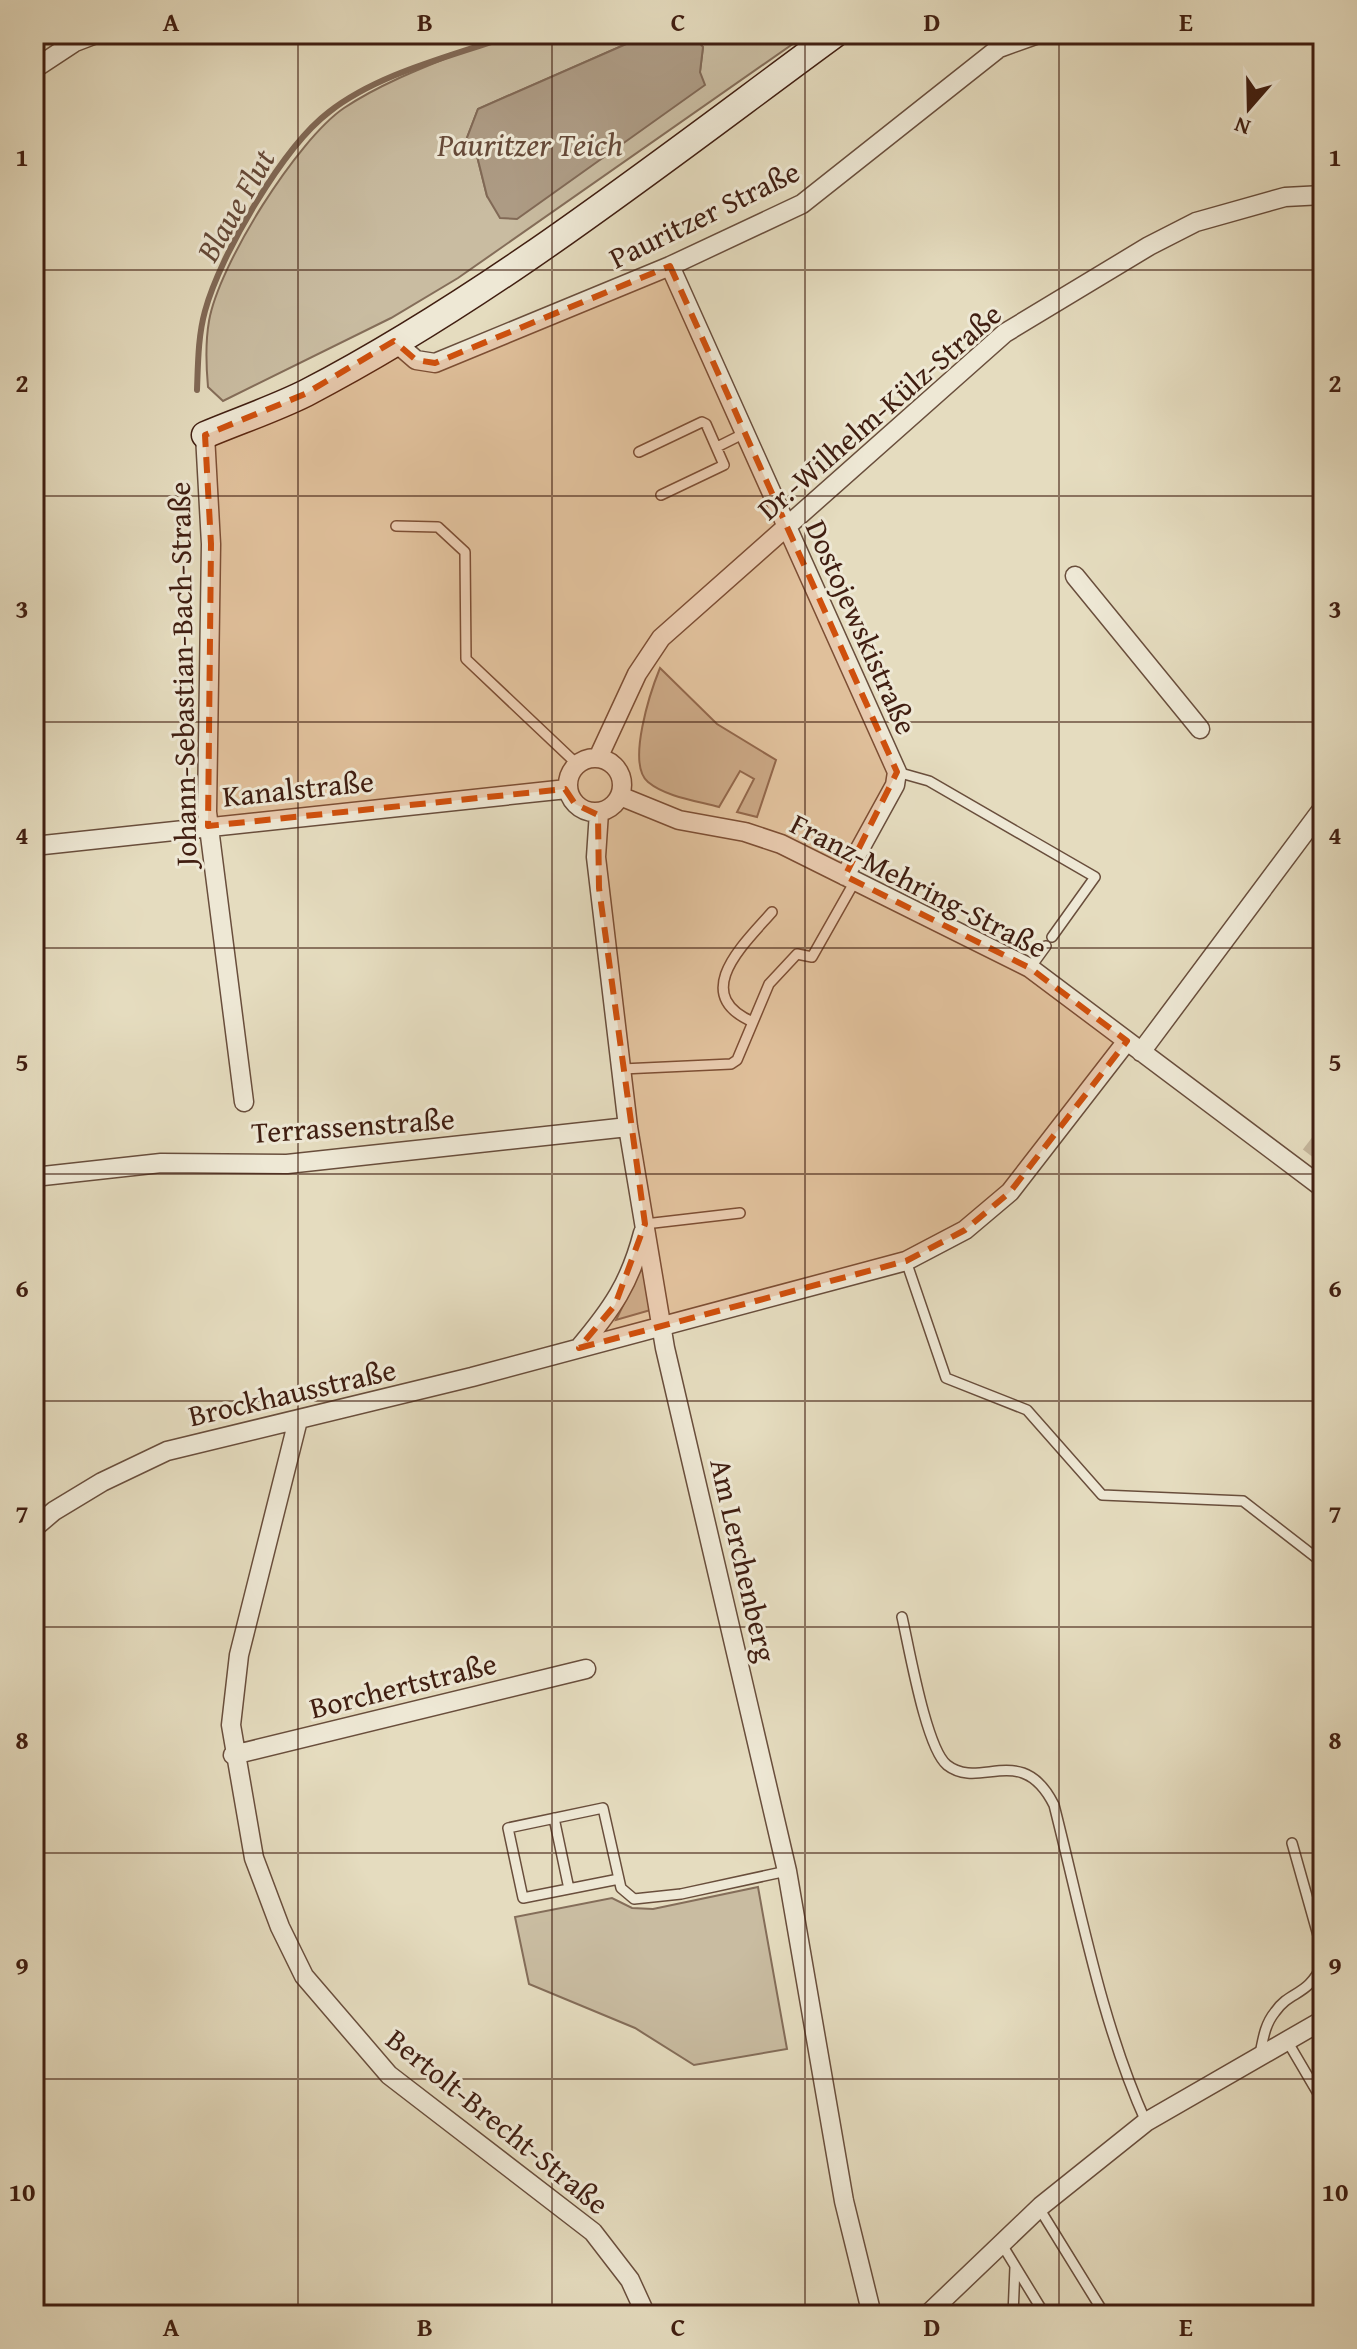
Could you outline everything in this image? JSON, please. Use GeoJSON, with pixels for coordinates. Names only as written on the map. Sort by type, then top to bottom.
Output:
{"type":"FeatureCollection","features":[{"type":"Feature","properties":{"kind":"street"},"geometry":{"type":"LineString","coordinates":[[34,69],[75,42],[96,34]]}},
{"type":"Feature","properties":{"kind":"street"},"geometry":{"type":"LineString","coordinates":[[205,435],[305,394],[394,341],[549,242],[835,34]]}},
{"type":"Feature","properties":{"kind":"street","name":"Pauritzer Straße"},"geometry":{"type":"LineString","coordinates":[[394,341],[416,360],[435,363],[670,266],[802,204],[999,48],[1038,34]]}},
{"type":"Feature","properties":{"kind":"street","name":"Dr.-Wilhelm-Külz-Straße"},"geometry":{"type":"LineString","coordinates":[[598,758],[637,674],[661,638],[1005,333],[1149,246],[1196,222],[1285,197],[1323,195]]}},
{"type":"Feature","properties":{"kind":"street","name":"Dostojewskistraße"},"geometry":{"type":"LineString","coordinates":[[670,266],[897,772],[895,785],[850,878]]}},
{"type":"Feature","properties":{"kind":"street","name":"Johann-Sebastian-Bach-Straße"},"geometry":{"type":"LineString","coordinates":[[205,435],[211,544],[208,826],[244,1102]]}},
{"type":"Feature","properties":{"kind":"street"},"geometry":{"type":"LineString","coordinates":[[1075,576],[1200,729]]}},
{"type":"Feature","properties":{"kind":"street"},"geometry":{"type":"LineString","coordinates":[[598,758],[619,772],[620,796],[607,809],[599,812],[582,809],[567,789],[568,780],[577,764],[598,758]]}},
{"type":"Feature","properties":{"kind":"street","name":"Kanalstraße"},"geometry":{"type":"LineString","coordinates":[[34,846],[567,789]]}},
{"type":"Feature","properties":{"kind":"street","name":"Franz-Mehring-Straße"},"geometry":{"type":"LineString","coordinates":[[620,796],[679,820],[745,832],[781,844],[1030,968],[1134,1047],[1305,1163],[1323,1188]]}},
{"type":"Feature","properties":{"kind":"street","name":"Brockhausstraße"},"geometry":{"type":"LineString","coordinates":[[34,1528],[54,1511],[135,1464],[167,1451],[579,1348],[906,1261],[965,1230],[1010,1192],[1134,1047],[1323,808]]}},
{"type":"Feature","properties":{"kind":"street","name":"Am Lerchenberg"},"geometry":{"type":"LineString","coordinates":[[599,812],[596,857],[628,1127],[662,1326],[787,1871],[844,2201],[872,2315]]}},
{"type":"Feature","properties":{"kind":"street","name":"Terrassenstraße"},"geometry":{"type":"LineString","coordinates":[[34,1177],[161,1163],[287,1164],[628,1127]]}},
{"type":"Feature","properties":{"kind":"street"},"geometry":{"type":"LineString","coordinates":[[579,1348],[615,1305],[635,1265],[645,1224]]}},
{"type":"Feature","properties":{"kind":"street","name":"Bertolt-Brecht-Straße"},"geometry":{"type":"LineString","coordinates":[[298,1420],[239,1655],[231,1725],[233,1755],[254,1858],[280,1927],[304,1976],[389,2075],[593,2232],[630,2280],[646,2315]]}},
{"type":"Feature","properties":{"kind":"street","name":"Borchertstraße"},"geometry":{"type":"LineString","coordinates":[[233,1755],[586,1669]]}},
{"type":"Feature","properties":{"kind":"street"},"geometry":{"type":"LineString","coordinates":[[927,2315],[1039,2208],[1146,2122],[1323,2020]]}},
{"type":"Feature","properties":{"kind":"lane"},"geometry":{"type":"LineString","coordinates":[[639,452],[702,422],[717,447],[724,465],[661,495]]}},
{"type":"Feature","properties":{"kind":"lane"},"geometry":{"type":"LineString","coordinates":[[717,447],[745,433]]}},
{"type":"Feature","properties":{"kind":"lane"},"geometry":{"type":"LineString","coordinates":[[396,526],[438,527],[465,552],[466,659],[577,764]]}},
{"type":"Feature","properties":{"kind":"lane"},"geometry":{"type":"LineString","coordinates":[[897,772],[929,781],[1095,877],[1030,968]]}},
{"type":"Feature","properties":{"kind":"lane"},"geometry":{"type":"LineString","coordinates":[[622,1069],[731,1064],[737,1060],[769,984],[797,954],[812,957],[850,878]]}},
{"type":"Feature","properties":{"kind":"lane"},"geometry":{"type":"LineString","coordinates":[[753,1022],[734,1014],[726,1004],[723,989],[734,956],[772,912]]}},
{"type":"Feature","properties":{"kind":"lane"},"geometry":{"type":"LineString","coordinates":[[645,1224],[740,1213]]}},
{"type":"Feature","properties":{"kind":"lane"},"geometry":{"type":"LineString","coordinates":[[906,1261],[946,1378],[1027,1410],[1102,1495],[1243,1501],[1323,1563]]}},
{"type":"Feature","properties":{"kind":"lane"},"geometry":{"type":"LineString","coordinates":[[902,1617],[933,1745],[947,1765],[968,1773],[1016,1771],[1034,1778],[1047,1791],[1054,1805],[1110,2024],[1146,2122]]}},
{"type":"Feature","properties":{"kind":"lane"},"geometry":{"type":"LineString","coordinates":[[619,1879],[523,1898],[508,1828],[603,1808],[619,1879],[621,1888],[634,1899],[652,1899],[787,1871]]}},
{"type":"Feature","properties":{"kind":"lane"},"geometry":{"type":"LineString","coordinates":[[554,1818],[569,1889]]}},
{"type":"Feature","properties":{"kind":"lane"},"geometry":{"type":"LineString","coordinates":[[1292,1843],[1323,1953]]}},
{"type":"Feature","properties":{"kind":"lane"},"geometry":{"type":"LineString","coordinates":[[1260,2054],[1265,2030],[1276,2010],[1313,1984],[1323,1963]]}},
{"type":"Feature","properties":{"kind":"lane"},"geometry":{"type":"LineString","coordinates":[[1286,2039],[1323,2102]]}},
{"type":"Feature","properties":{"kind":"lane"},"geometry":{"type":"LineString","coordinates":[[1039,2208],[1105,2315]]}},
{"type":"Feature","properties":{"kind":"lane"},"geometry":{"type":"LineString","coordinates":[[1001,2243],[1045,2315]]}},
{"type":"Feature","properties":{"kind":"lane"},"geometry":{"type":"LineString","coordinates":[[1013,2315],[1015,2267]]}},
{"type":"Feature","properties":{"kind":"highlighted area"},"geometry":{"type":"Polygon","coordinates":[[[670,266],[897,772],[845,876],[1030,968],[1127,1041],[1010,1192],[965,1230],[906,1261],[579,1348],[615,1305],[645,1224],[599,888],[598,815],[575,804],[565,789],[208,826],[211,544],[205,435],[305,394],[394,341],[416,360],[435,363],[670,266]]]}},
{"type":"Feature","properties":{"kind":"shaded area"},"geometry":{"type":"Polygon","coordinates":[[[505,34],[649,34],[478,109],[465,143],[477,156],[487,196],[700,72],[703,47],[692,34],[807,34],[458,278],[391,318],[223,401],[208,387],[206,354],[209,321],[228,268],[283,174],[325,124],[344,108],[402,77],[505,34]]]}},
{"type":"Feature","properties":{"kind":"shaded area"},"geometry":{"type":"Polygon","coordinates":[[[660,668],[717,724],[776,760],[757,817],[737,812],[754,779],[740,771],[719,807],[664,791],[648,782],[642,773],[639,760],[642,726],[660,668]]]}},
{"type":"Feature","properties":{"kind":"shaded area"},"geometry":{"type":"Polygon","coordinates":[[[644,1262],[654,1309],[616,1320],[644,1262]]]}},
{"type":"Feature","properties":{"kind":"shaded area"},"geometry":{"type":"Polygon","coordinates":[[[758,1887],[787,2049],[694,2065],[635,2028],[529,1984],[515,1917],[612,1898],[632,1908],[653,1909],[758,1887]]]}},
{"type":"Feature","properties":{"kind":"water","name":"Pauritzer Teich"},"geometry":{"type":"Polygon","coordinates":[[[649,34],[692,34],[703,47],[700,72],[705,85],[517,219],[500,218],[487,196],[477,156],[465,143],[478,109],[649,34]]]}},
{"type":"Feature","properties":{"kind":"waterway","name":"Blaue Flut"},"geometry":{"type":"LineString","coordinates":[[197,390],[203,321],[224,261],[255,204],[311,128],[329,112],[371,86],[418,66],[514,34]]}},
{"type":"Feature","properties":{"kind":"tunnel"},"geometry":{"type":"LineString","coordinates":[[1310,1155],[1323,1138]]}}]}
